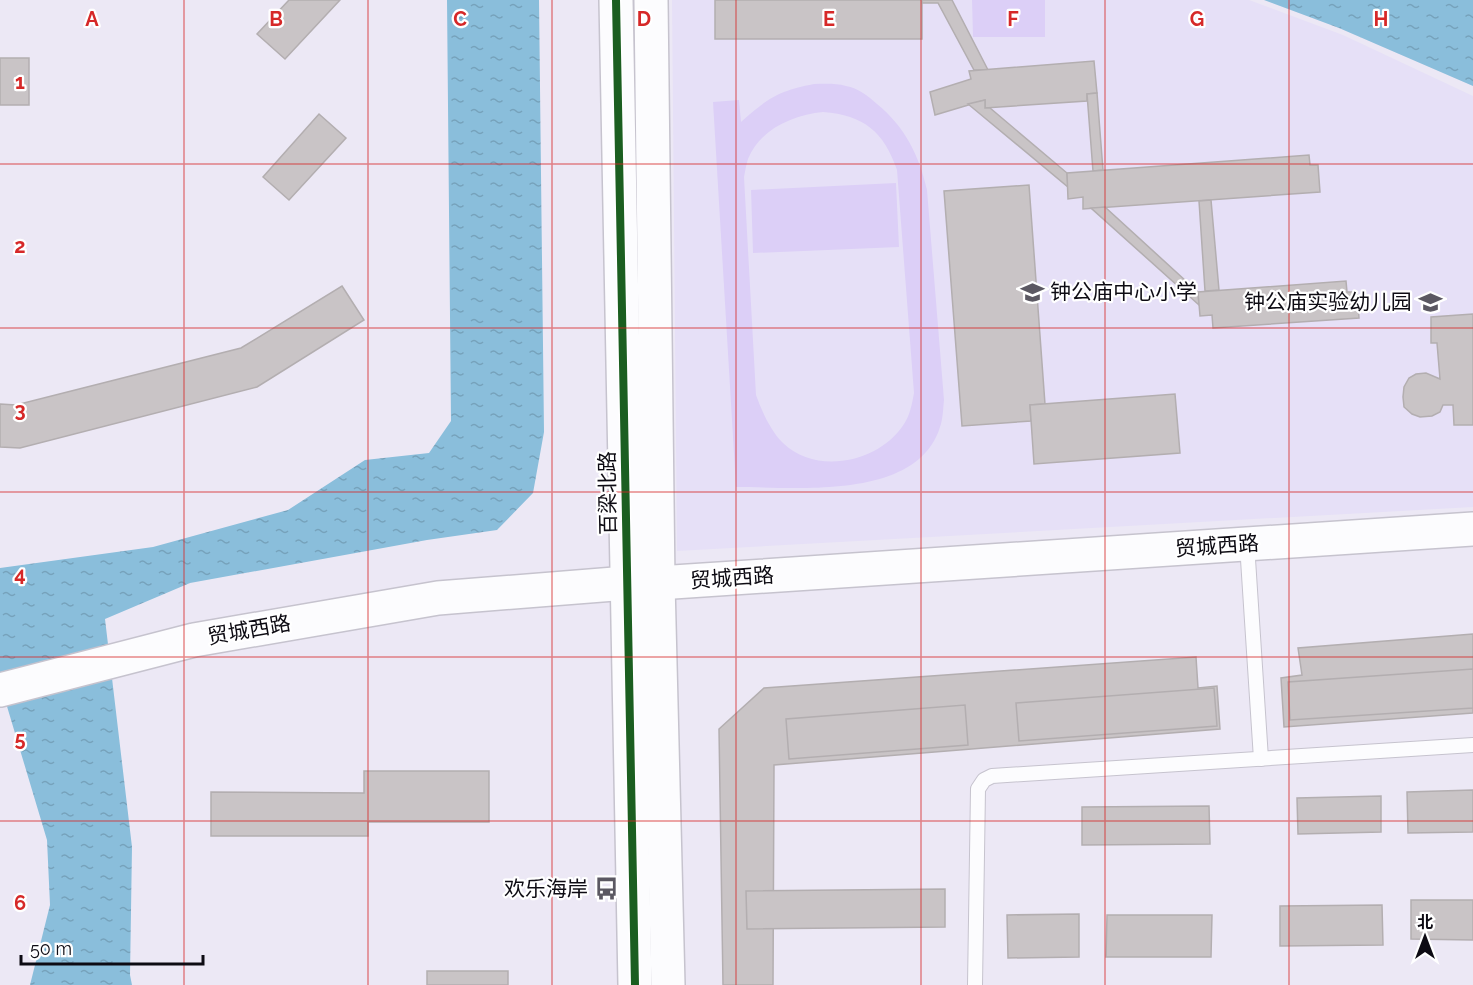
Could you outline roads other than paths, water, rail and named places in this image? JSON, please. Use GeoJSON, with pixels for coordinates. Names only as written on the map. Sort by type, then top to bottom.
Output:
{"type":"FeatureCollection","features":[{"type":"Feature","properties":{"kind":"street","name":"百梁北路"},"geometry":{"type":"LineString","coordinates":[[616,0],[643,583],[668,985]]}},
{"type":"Feature","properties":{"kind":"street","name":"百梁北路"},"geometry":{"type":"LineString","coordinates":[[635,985],[651,0]]}},
{"type":"Feature","properties":{"kind":"street","name":"贸城西路"},"geometry":{"type":"LineString","coordinates":[[0,690],[194,640],[438,598],[1473,529]]}},
{"type":"Feature","properties":{"kind":"lane"},"geometry":{"type":"LineString","coordinates":[[1247,544],[1261,759]]}},
{"type":"Feature","properties":{"kind":"lane"},"geometry":{"type":"LineString","coordinates":[[975,985],[978,789],[984,780],[992,776],[1473,745]]}},
{"type":"Feature","properties":{"kind":"water"},"geometry":{"type":"Polygon","coordinates":[[[447,0],[539,0],[544,432],[533,493],[497,530],[427,540],[190,583],[105,619],[132,847],[130,975],[132,985],[30,985],[50,905],[47,840],[0,683],[0,568],[153,547],[288,510],[365,460],[429,453],[451,421],[447,0]]]}},
{"type":"Feature","properties":{"kind":"water"},"geometry":{"type":"Polygon","coordinates":[[[1264,0],[1473,0],[1473,86],[1339,28],[1264,0]]]}},
{"type":"Feature","properties":{"kind":"place","name":"钟公庙中心小学"},"geometry":{"type":"Point","coordinates":[1032,292]}},
{"type":"Feature","properties":{"kind":"place","name":"钟公庙实验幼儿园"},"geometry":{"type":"Point","coordinates":[1430,302]}},
{"type":"Feature","properties":{"kind":"place","name":"欢乐海岸"},"geometry":{"type":"Point","coordinates":[606,889]}}]}
